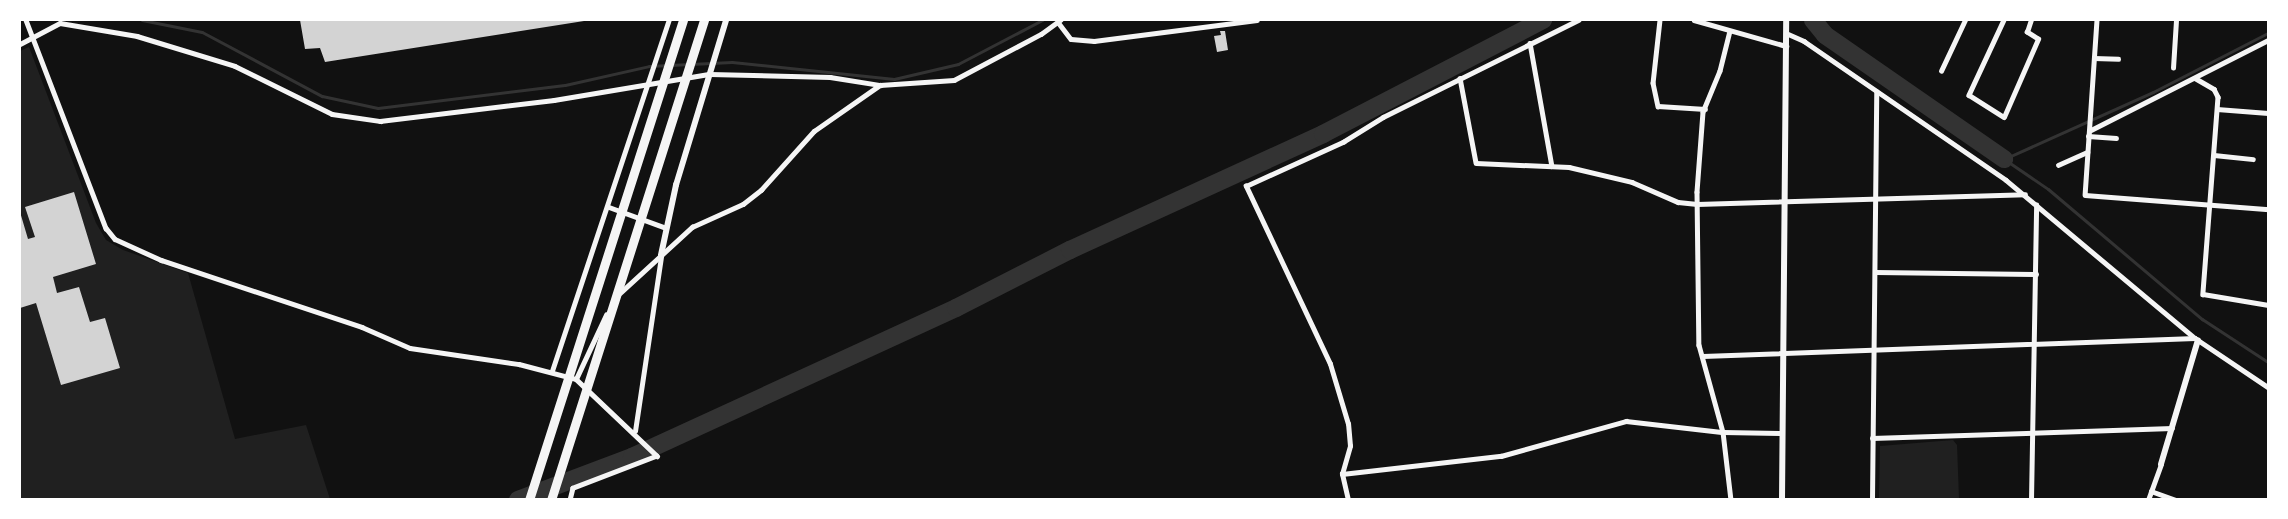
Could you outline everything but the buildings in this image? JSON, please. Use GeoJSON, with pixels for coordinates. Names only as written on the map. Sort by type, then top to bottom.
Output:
{"type":"FeatureCollection","features":[{"type":"Feature","properties":{"kind":"highway"},"geometry":{"type":"LineString","coordinates":[[529,500],[683,20]]}},
{"type":"Feature","properties":{"kind":"highway"},"geometry":{"type":"LineString","coordinates":[[551,500],[704,20]]}},
{"type":"Feature","properties":{"kind":"street"},"geometry":{"type":"LineString","coordinates":[[26,20],[106,228],[115,239],[161,260],[362,327],[410,348],[552,371],[576,379],[635,431],[657,456],[573,488],[570,500]]}},
{"type":"Feature","properties":{"kind":"street"},"geometry":{"type":"LineString","coordinates":[[552,371],[651,82],[669,20]]}},
{"type":"Feature","properties":{"kind":"street"},"geometry":{"type":"LineString","coordinates":[[635,431],[666,228],[726,20]]}},
{"type":"Feature","properties":{"kind":"street"},"geometry":{"type":"LineString","coordinates":[[20,44],[60,23],[186,48],[235,66],[332,114],[369,120],[554,100],[651,82],[710,74],[830,77],[880,85],[954,80],[1059,21],[1071,39],[1094,41],[1257,20]]}},
{"type":"Feature","properties":{"kind":"street"},"geometry":{"type":"LineString","coordinates":[[1348,500],[1342,474],[1350,446],[1330,363],[1246,186],[1343,142],[1460,78],[1578,20]]}},
{"type":"Feature","properties":{"kind":"street"},"geometry":{"type":"LineString","coordinates":[[1660,20],[1653,83],[1658,106],[1705,109]]}},
{"type":"Feature","properties":{"kind":"street"},"geometry":{"type":"LineString","coordinates":[[1694,20],[1786,46]]}},
{"type":"Feature","properties":{"kind":"street"},"geometry":{"type":"LineString","coordinates":[[1782,500],[1786,20]]}},
{"type":"Feature","properties":{"kind":"street"},"geometry":{"type":"LineString","coordinates":[[1941,71],[1965,20]]}},
{"type":"Feature","properties":{"kind":"street"},"geometry":{"type":"LineString","coordinates":[[2004,20],[1969,95],[2004,117],[2038,39],[2027,32],[2031,20]]}},
{"type":"Feature","properties":{"kind":"street"},"geometry":{"type":"LineString","coordinates":[[2097,20],[2085,195],[2268,209]]}},
{"type":"Feature","properties":{"kind":"street"},"geometry":{"type":"LineString","coordinates":[[2173,68],[2176,20]]}},
{"type":"Feature","properties":{"kind":"street"},"geometry":{"type":"LineString","coordinates":[[1730,31],[1705,109],[1697,204],[1699,345],[1724,432],[1731,500]]}},
{"type":"Feature","properties":{"kind":"street"},"geometry":{"type":"LineString","coordinates":[[1786,33],[1804,41],[2025,194],[2196,339],[2268,387]]}},
{"type":"Feature","properties":{"kind":"street"},"geometry":{"type":"LineString","coordinates":[[2088,131],[2268,40]]}},
{"type":"Feature","properties":{"kind":"street"},"geometry":{"type":"LineString","coordinates":[[1530,43],[1552,166]]}},
{"type":"Feature","properties":{"kind":"street"},"geometry":{"type":"LineString","coordinates":[[2094,58],[2118,59]]}},
{"type":"Feature","properties":{"kind":"street"},"geometry":{"type":"LineString","coordinates":[[1460,78],[1476,163],[1552,166],[1632,183],[1678,202],[1697,204],[2025,194]]}},
{"type":"Feature","properties":{"kind":"street"},"geometry":{"type":"LineString","coordinates":[[2195,78],[2214,89],[2217,109],[2205,297],[2268,305]]}},
{"type":"Feature","properties":{"kind":"street"},"geometry":{"type":"LineString","coordinates":[[576,379],[610,305],[661,255],[692,227],[743,204],[779,172],[814,131],[880,85]]}},
{"type":"Feature","properties":{"kind":"street"},"geometry":{"type":"LineString","coordinates":[[1872,500],[1876,92]]}},
{"type":"Feature","properties":{"kind":"street"},"geometry":{"type":"LineString","coordinates":[[2217,109],[2268,113]]}},
{"type":"Feature","properties":{"kind":"street"},"geometry":{"type":"LineString","coordinates":[[2088,131],[2116,138]]}},
{"type":"Feature","properties":{"kind":"street"},"geometry":{"type":"LineString","coordinates":[[2058,165],[2087,152]]}},
{"type":"Feature","properties":{"kind":"street"},"geometry":{"type":"LineString","coordinates":[[2214,156],[2253,159]]}},
{"type":"Feature","properties":{"kind":"street"},"geometry":{"type":"LineString","coordinates":[[2031,500],[2037,205]]}},
{"type":"Feature","properties":{"kind":"street"},"geometry":{"type":"LineString","coordinates":[[609,207],[666,228]]}},
{"type":"Feature","properties":{"kind":"street"},"geometry":{"type":"LineString","coordinates":[[1875,272],[2036,274]]}},
{"type":"Feature","properties":{"kind":"street"},"geometry":{"type":"LineString","coordinates":[[1703,356],[1873,352],[2196,339]]}},
{"type":"Feature","properties":{"kind":"street"},"geometry":{"type":"LineString","coordinates":[[2148,500],[2172,428],[2196,339]]}},
{"type":"Feature","properties":{"kind":"street"},"geometry":{"type":"LineString","coordinates":[[1342,474],[1501,456],[1626,421],[1724,432],[1782,433]]}},
{"type":"Feature","properties":{"kind":"street"},"geometry":{"type":"LineString","coordinates":[[1872,438],[2172,428]]}},
{"type":"Feature","properties":{"kind":"street"},"geometry":{"type":"LineString","coordinates":[[2151,491],[2176,500]]}},
{"type":"Feature","properties":{"kind":"shaded area"},"geometry":{"type":"Polygon","coordinates":[[[29,47],[96,223],[106,240],[123,250],[188,273],[235,439],[306,425],[330,499],[20,500],[20,51],[29,47]]]}},
{"type":"Feature","properties":{"kind":"shaded area"},"geometry":{"type":"Polygon","coordinates":[[[1953,440],[1957,445],[1959,499],[1879,499],[1880,446],[1953,440]]]}},
{"type":"Feature","properties":{"kind":"waterway"},"geometry":{"type":"LineString","coordinates":[[142,20],[202,32],[322,96],[378,108],[565,85],[649,66],[732,62],[894,79],[958,64],[1042,20]]}},
{"type":"Feature","properties":{"kind":"waterway"},"geometry":{"type":"LineString","coordinates":[[518,500],[632,457],[956,308],[1070,250],[1323,134],[1543,20]]}},
{"type":"Feature","properties":{"kind":"waterway"},"geometry":{"type":"LineString","coordinates":[[1813,20],[1825,35],[2004,159]]}},
{"type":"Feature","properties":{"kind":"waterway"},"geometry":{"type":"LineString","coordinates":[[2004,159],[2153,92],[2268,33]]}},
{"type":"Feature","properties":{"kind":"waterway"},"geometry":{"type":"LineString","coordinates":[[2004,159],[2048,189],[2202,319],[2268,362]]}}]}
